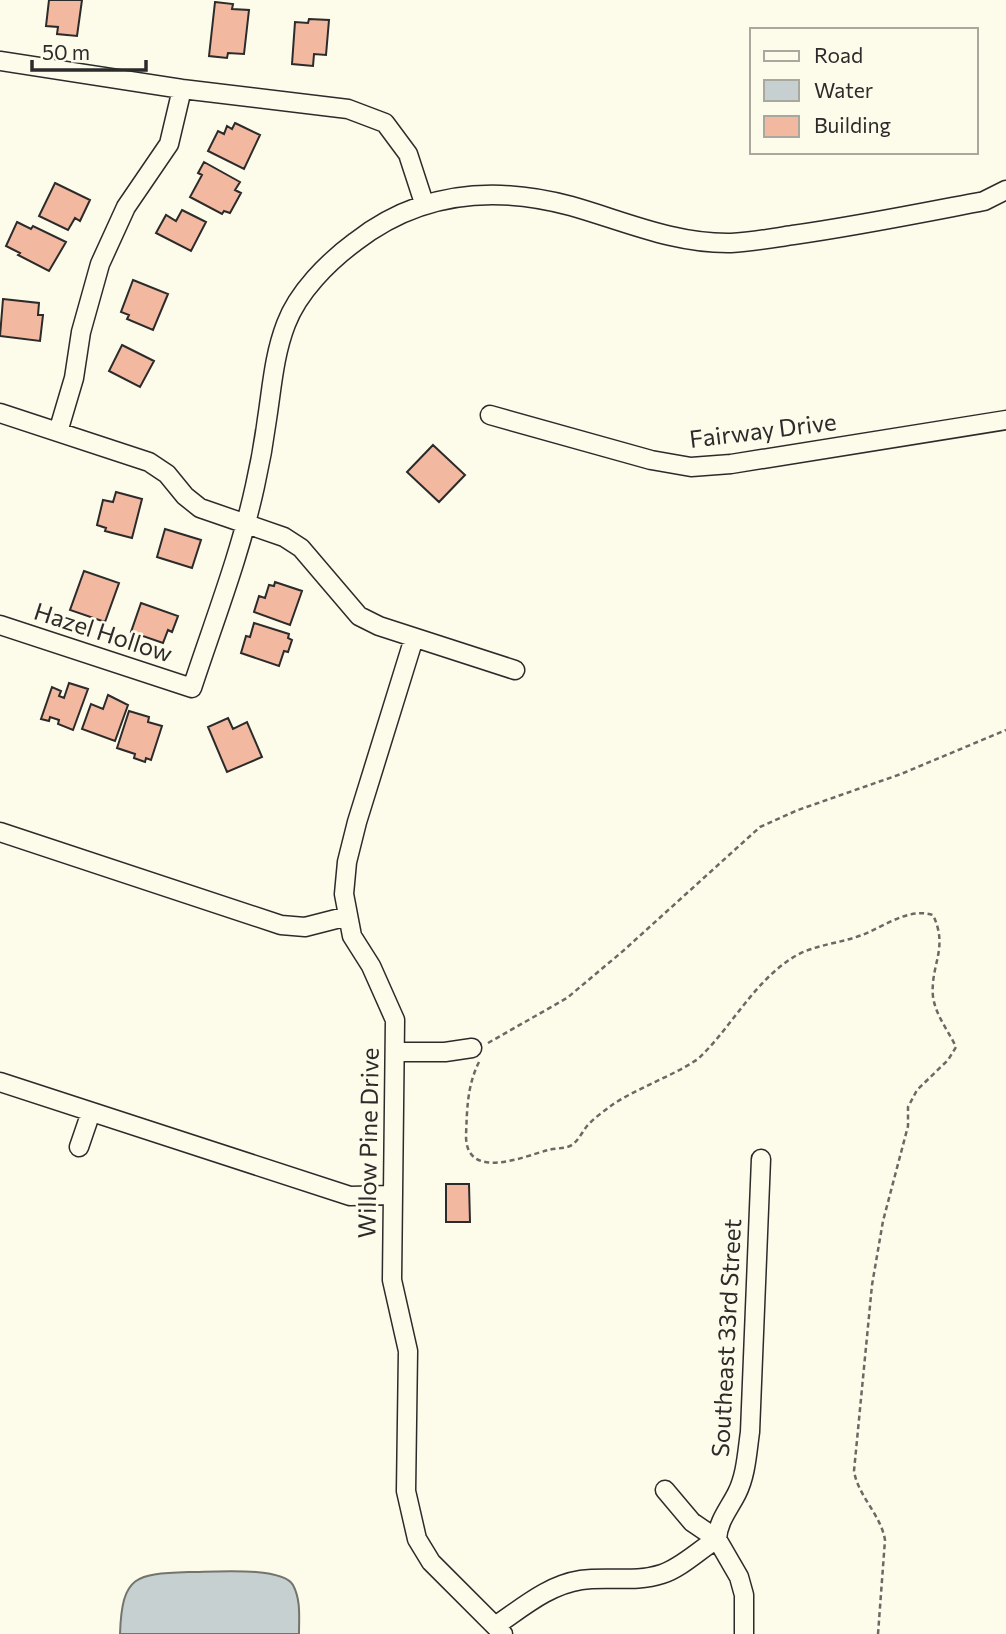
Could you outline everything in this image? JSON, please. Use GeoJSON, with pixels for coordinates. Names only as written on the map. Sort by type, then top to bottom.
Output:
{"type":"FeatureCollection","features":[{"type":"Feature","properties":{"kind":"street"},"geometry":{"type":"LineString","coordinates":[[0,61],[182,89],[348,109],[385,123],[408,154],[424,203]]}},
{"type":"Feature","properties":{"kind":"street"},"geometry":{"type":"LineString","coordinates":[[58,432],[74,378],[81,332],[100,264],[126,207],[169,144],[182,89]]}},
{"type":"Feature","properties":{"kind":"street"},"geometry":{"type":"LineString","coordinates":[[246,524],[267,424],[275,362],[287,322],[305,292],[335,257],[375,226],[424,203],[488,194],[525,196],[570,206],[664,235],[701,242],[733,243],[835,229],[984,201],[1006,190]]}},
{"type":"Feature","properties":{"kind":"street"},"geometry":{"type":"LineString","coordinates":[[0,413],[149,462],[167,474],[185,496],[200,508],[284,537],[301,548],[359,616],[379,626],[515,670]]}},
{"type":"Feature","properties":{"kind":"street","name":"Fairway Drive"},"geometry":{"type":"LineString","coordinates":[[490,415],[651,460],[691,467],[730,464],[1006,420]]}},
{"type":"Feature","properties":{"kind":"street","name":"Hazel Hollow"},"geometry":{"type":"LineString","coordinates":[[0,625],[192,688],[246,524]]}},
{"type":"Feature","properties":{"kind":"street","name":"Willow Pine Drive"},"geometry":{"type":"LineString","coordinates":[[414,638],[357,822],[347,862],[344,894],[352,936],[371,966],[395,1020],[392,1280],[408,1351],[406,1491],[417,1539],[431,1562],[499,1630]]}},
{"type":"Feature","properties":{"kind":"street"},"geometry":{"type":"LineString","coordinates":[[0,832],[281,925],[305,927],[348,916]]}},
{"type":"Feature","properties":{"kind":"street"},"geometry":{"type":"LineString","coordinates":[[395,1052],[445,1052],[480,1045]]}},
{"type":"Feature","properties":{"kind":"street"},"geometry":{"type":"LineString","coordinates":[[0,1082],[350,1196],[393,1195]]}},
{"type":"Feature","properties":{"kind":"street"},"geometry":{"type":"LineString","coordinates":[[79,1147],[91,1112]]}},
{"type":"Feature","properties":{"kind":"street","name":"Southeast 33rd Street"},"geometry":{"type":"LineString","coordinates":[[717,1539],[720,1520],[737,1492],[743,1474],[750,1433],[761,1158]]}},
{"type":"Feature","properties":{"kind":"street"},"geometry":{"type":"LineString","coordinates":[[665,1490],[692,1522],[717,1539],[739,1577],[744,1595],[744,1634]]}},
{"type":"Feature","properties":{"kind":"street"},"geometry":{"type":"LineString","coordinates":[[499,1630],[543,1593],[562,1585],[581,1580],[650,1578],[666,1573],[717,1539]]}},
{"type":"Feature","properties":{"kind":"path"},"geometry":{"type":"LineString","coordinates":[[878,1634],[885,1540],[881,1527],[859,1488],[854,1471],[872,1285],[883,1222],[908,1126],[908,1107],[917,1090],[955,1051],[935,1007],[933,988],[941,944],[940,932],[933,915],[920,911],[857,937],[812,948],[786,962],[758,988],[698,1059],[610,1106],[587,1126],[572,1145],[547,1150],[532,1157],[494,1162],[479,1161],[472,1158],[466,1144],[467,1102],[480,1045],[567,998],[760,827],[798,810],[901,774],[1006,730]]}},
{"type":"Feature","properties":{"kind":"water"},"geometry":{"type":"Polygon","coordinates":[[[246,1571],[286,1579],[293,1585],[297,1597],[299,1634],[120,1634],[124,1599],[135,1581],[157,1574],[246,1571]]]}},
{"type":"Feature","properties":{"kind":"building"},"geometry":{"type":"Polygon","coordinates":[[[49,0],[82,0],[77,36],[57,34],[58,27],[46,26],[49,0]]]}},
{"type":"Feature","properties":{"kind":"building"},"geometry":{"type":"Polygon","coordinates":[[[215,2],[233,4],[232,9],[249,10],[244,54],[228,53],[227,58],[209,56],[215,2]]]}},
{"type":"Feature","properties":{"kind":"building"},"geometry":{"type":"Polygon","coordinates":[[[309,19],[329,20],[326,55],[314,54],[313,66],[292,64],[295,22],[308,23],[309,19]]]}},
{"type":"Feature","properties":{"kind":"building"},"geometry":{"type":"Polygon","coordinates":[[[235,123],[260,135],[244,169],[208,151],[218,131],[224,134],[227,126],[232,129],[235,123]]]}},
{"type":"Feature","properties":{"kind":"building"},"geometry":{"type":"Polygon","coordinates":[[[204,162],[240,182],[235,190],[241,193],[230,213],[224,211],[222,214],[190,197],[202,175],[198,173],[204,162]]]}},
{"type":"Feature","properties":{"kind":"building"},"geometry":{"type":"Polygon","coordinates":[[[55,183],[90,200],[80,221],[75,218],[68,230],[39,216],[55,183]]]}},
{"type":"Feature","properties":{"kind":"building"},"geometry":{"type":"Polygon","coordinates":[[[182,210],[206,222],[191,251],[156,233],[166,215],[176,221],[182,210]]]}},
{"type":"Feature","properties":{"kind":"building"},"geometry":{"type":"Polygon","coordinates":[[[17,222],[31,229],[33,226],[66,242],[49,271],[6,246],[17,222]]]}},
{"type":"Feature","properties":{"kind":"building"},"geometry":{"type":"Polygon","coordinates":[[[133,280],[168,294],[153,330],[127,319],[129,315],[121,312],[133,280]]]}},
{"type":"Feature","properties":{"kind":"building"},"geometry":{"type":"Polygon","coordinates":[[[3,299],[39,303],[38,315],[43,315],[40,341],[0,336],[3,299]]]}},
{"type":"Feature","properties":{"kind":"building"},"geometry":{"type":"Polygon","coordinates":[[[122,345],[154,361],[140,387],[109,371],[122,345]]]}},
{"type":"Feature","properties":{"kind":"building"},"geometry":{"type":"Polygon","coordinates":[[[433,445],[465,475],[439,502],[407,472],[433,445]]]}},
{"type":"Feature","properties":{"kind":"building"},"geometry":{"type":"Polygon","coordinates":[[[116,492],[142,499],[132,538],[105,531],[106,528],[97,525],[103,500],[113,502],[116,492]]]}},
{"type":"Feature","properties":{"kind":"building"},"geometry":{"type":"Polygon","coordinates":[[[165,529],[201,540],[192,568],[157,557],[165,529]]]}},
{"type":"Feature","properties":{"kind":"building"},"geometry":{"type":"Polygon","coordinates":[[[84,571],[119,583],[105,622],[70,610],[84,571]]]}},
{"type":"Feature","properties":{"kind":"building"},"geometry":{"type":"Polygon","coordinates":[[[275,582],[302,591],[290,625],[254,612],[259,596],[265,598],[269,585],[274,586],[275,582]]]}},
{"type":"Feature","properties":{"kind":"building"},"geometry":{"type":"Polygon","coordinates":[[[141,603],[178,616],[172,632],[168,630],[163,643],[131,632],[141,603]]]}},
{"type":"Feature","properties":{"kind":"building"},"geometry":{"type":"Polygon","coordinates":[[[254,623],[289,634],[288,638],[292,640],[288,652],[284,651],[279,666],[241,653],[246,636],[250,637],[254,623]]]}},
{"type":"Feature","properties":{"kind":"building"},"geometry":{"type":"Polygon","coordinates":[[[69,683],[88,689],[73,730],[58,724],[59,720],[50,717],[49,721],[41,719],[52,687],[61,691],[59,696],[64,698],[69,683]]]}},
{"type":"Feature","properties":{"kind":"building"},"geometry":{"type":"Polygon","coordinates":[[[108,695],[128,705],[115,741],[82,729],[91,704],[103,709],[108,695]]]}},
{"type":"Feature","properties":{"kind":"building"},"geometry":{"type":"Polygon","coordinates":[[[129,711],[149,717],[148,722],[162,726],[151,760],[146,758],[145,762],[134,758],[135,754],[117,748],[129,711]]]}},
{"type":"Feature","properties":{"kind":"building"},"geometry":{"type":"Polygon","coordinates":[[[228,718],[233,729],[247,722],[262,757],[227,772],[208,727],[228,718]]]}},
{"type":"Feature","properties":{"kind":"building"},"geometry":{"type":"Polygon","coordinates":[[[446,1184],[469,1184],[470,1222],[446,1222],[446,1184]]]}}]}
